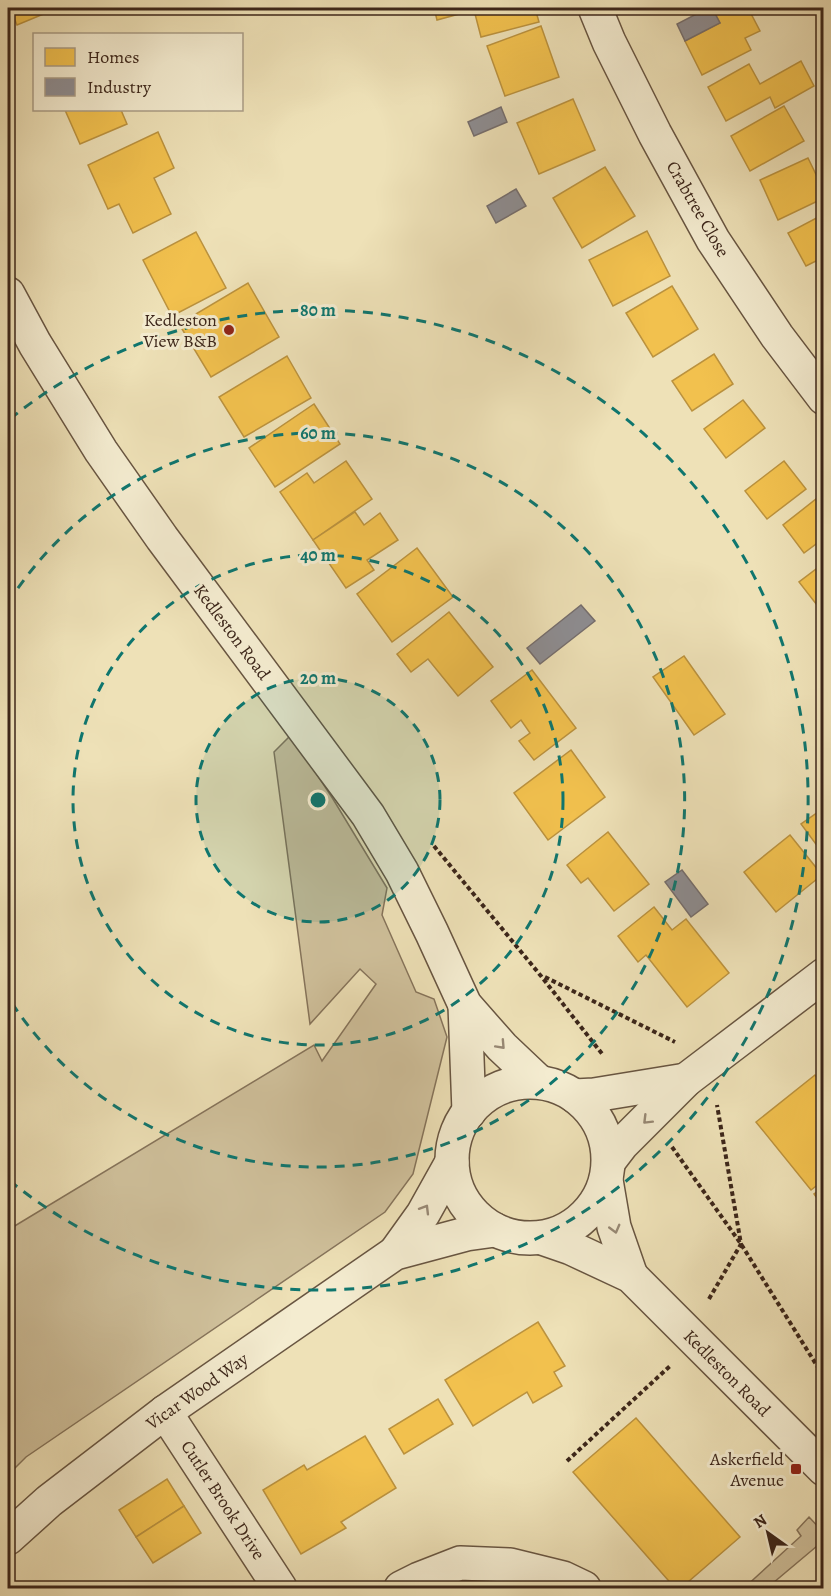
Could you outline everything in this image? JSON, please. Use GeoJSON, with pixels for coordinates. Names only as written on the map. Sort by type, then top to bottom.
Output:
{"type":"FeatureCollection","features":[{"type":"Feature","properties":{"kind":"street","name":"Crabtree Close"},"geometry":{"type":"LineString","coordinates":[[595,8],[609,42],[655,134],[713,240],[777,336],[824,398]]}},
{"type":"Feature","properties":{"kind":"street","name":"Kedleston Road"},"geometry":{"type":"LineString","coordinates":[[8,294],[34,344],[100,451],[368,815],[402,872],[465,1005],[502,1047],[539,1082]]}},
{"type":"Feature","properties":{"kind":"street"},"geometry":{"type":"LineString","coordinates":[[607,1171],[607,1142],[600,1124],[589,1109],[575,1096],[558,1087],[539,1082],[520,1083],[500,1088],[483,1098],[469,1112],[459,1130],[453,1150],[452,1162],[456,1185],[462,1199],[482,1221],[495,1230],[518,1238],[542,1238],[559,1233],[575,1224],[589,1212],[599,1197],[607,1171],[622,1144],[686,1080],[824,975]]}},
{"type":"Feature","properties":{"kind":"street","name":"Kedleston Road"},"geometry":{"type":"LineString","coordinates":[[465,1005],[469,1112]]}},
{"type":"Feature","properties":{"kind":"street"},"geometry":{"type":"LineString","coordinates":[[575,1096],[686,1080]]}},
{"type":"Feature","properties":{"kind":"street","name":"Vicar Wood Way"},"geometry":{"type":"LineString","coordinates":[[8,1538],[49,1501],[165,1412],[394,1253],[423,1214],[452,1162]]}},
{"type":"Feature","properties":{"kind":"street","name":"Kedleston Road"},"geometry":{"type":"LineString","coordinates":[[607,1171],[614,1227],[631,1276]]}},
{"type":"Feature","properties":{"kind":"street","name":"Vicar Wood Way"},"geometry":{"type":"LineString","coordinates":[[394,1253],[455,1237],[495,1230]]}},
{"type":"Feature","properties":{"kind":"street","name":"Kedleston Road"},"geometry":{"type":"LineString","coordinates":[[542,1238],[571,1248],[631,1276],[824,1469]]}},
{"type":"Feature","properties":{"kind":"street","name":"Cutler Brook Drive"},"geometry":{"type":"LineString","coordinates":[[165,1412],[280,1588]]}},
{"type":"Feature","properties":{"kind":"street"},"geometry":{"type":"LineString","coordinates":[[401,1588],[460,1563],[510,1565],[563,1578],[584,1588]]}},
{"type":"Feature","properties":{"kind":"path"},"geometry":{"type":"LineString","coordinates":[[427,838],[542,976],[629,1089]]}},
{"type":"Feature","properties":{"kind":"path"},"geometry":{"type":"LineString","coordinates":[[542,976],[680,1045],[720,1053],[715,1091],[741,1244]]}},
{"type":"Feature","properties":{"kind":"path"},"geometry":{"type":"LineString","coordinates":[[650,1117],[741,1244],[824,1377]]}},
{"type":"Feature","properties":{"kind":"path"},"geometry":{"type":"LineString","coordinates":[[567,1461],[676,1361]]}},
{"type":"Feature","properties":{"kind":"shaded area"},"geometry":{"type":"Polygon","coordinates":[[[291,735],[387,888],[382,915],[416,992],[434,999],[447,1037],[413,1174],[385,1212],[26,1457],[8,1475],[8,1230],[314,1045],[322,1061],[376,984],[360,969],[310,1024],[274,752],[291,735]]]}},
{"type":"Feature","properties":{"kind":"shaded area"},"geometry":{"type":"Polygon","coordinates":[[[809,1517],[823,1532],[823,1541],[767,1588],[744,1588],[801,1536],[797,1530],[809,1517]]]}},
{"type":"Feature","properties":{"kind":"building: Homes"},"geometry":{"type":"Polygon","coordinates":[[[10,8],[58,8],[17,25],[10,8]]]}},
{"type":"Feature","properties":{"kind":"building: Homes"},"geometry":{"type":"Polygon","coordinates":[[[434,8],[535,8],[539,22],[481,37],[474,10],[437,20],[434,8]]]}},
{"type":"Feature","properties":{"kind":"building: Homes"},"geometry":{"type":"Polygon","coordinates":[[[712,8],[748,8],[760,31],[745,38],[751,50],[702,75],[685,41],[720,23],[712,8]]]}},
{"type":"Feature","properties":{"kind":"building: Homes"},"geometry":{"type":"Polygon","coordinates":[[[541,26],[559,77],[505,96],[487,46],[541,26]]]}},
{"type":"Feature","properties":{"kind":"building: Homes"},"geometry":{"type":"Polygon","coordinates":[[[801,61],[814,86],[775,108],[770,97],[726,121],[708,87],[749,64],[760,84],[801,61]]]}},
{"type":"Feature","properties":{"kind":"building: Homes"},"geometry":{"type":"Polygon","coordinates":[[[573,99],[595,150],[539,174],[517,123],[573,99]]]}},
{"type":"Feature","properties":{"kind":"building: Homes"},"geometry":{"type":"Polygon","coordinates":[[[784,106],[804,141],[750,171],[731,136],[784,106]]]}},
{"type":"Feature","properties":{"kind":"building: Homes"},"geometry":{"type":"Polygon","coordinates":[[[65,111],[121,111],[127,124],[80,144],[65,111]]]}},
{"type":"Feature","properties":{"kind":"building: Homes"},"geometry":{"type":"Polygon","coordinates":[[[158,132],[174,168],[154,178],[171,214],[133,233],[119,204],[108,209],[88,165],[158,132]]]}},
{"type":"Feature","properties":{"kind":"building: Homes"},"geometry":{"type":"Polygon","coordinates":[[[808,158],[824,191],[824,198],[778,220],[760,180],[808,158]]]}},
{"type":"Feature","properties":{"kind":"building: Homes"},"geometry":{"type":"Polygon","coordinates":[[[605,167],[635,216],[582,248],[553,198],[605,167]]]}},
{"type":"Feature","properties":{"kind":"building: Homes"},"geometry":{"type":"Polygon","coordinates":[[[824,214],[824,257],[806,266],[788,233],[824,214]]]}},
{"type":"Feature","properties":{"kind":"building: Homes"},"geometry":{"type":"Polygon","coordinates":[[[647,231],[670,276],[613,306],[589,260],[647,231]]]}},
{"type":"Feature","properties":{"kind":"building: Homes"},"geometry":{"type":"Polygon","coordinates":[[[196,232],[226,288],[172,316],[143,260],[196,232]]]}},
{"type":"Feature","properties":{"kind":"building: Homes","name":"Kedleston View B&B"},"geometry":{"type":"Polygon","coordinates":[[[248,283],[279,337],[211,377],[179,324],[248,283]]]}},
{"type":"Feature","properties":{"kind":"building: Homes"},"geometry":{"type":"Polygon","coordinates":[[[672,286],[698,329],[653,357],[626,313],[672,286]]]}},
{"type":"Feature","properties":{"kind":"building: Homes"},"geometry":{"type":"Polygon","coordinates":[[[714,354],[733,384],[692,411],[672,381],[714,354]]]}},
{"type":"Feature","properties":{"kind":"building: Homes"},"geometry":{"type":"Polygon","coordinates":[[[287,356],[311,398],[244,437],[219,397],[287,356]]]}},
{"type":"Feature","properties":{"kind":"building: Homes"},"geometry":{"type":"Polygon","coordinates":[[[743,400],[765,428],[726,458],[704,429],[743,400]]]}},
{"type":"Feature","properties":{"kind":"building: Homes"},"geometry":{"type":"Polygon","coordinates":[[[314,404],[340,444],[275,487],[249,448],[314,404]]]}},
{"type":"Feature","properties":{"kind":"building: Homes"},"geometry":{"type":"Polygon","coordinates":[[[346,461],[372,499],[313,540],[280,492],[307,473],[314,483],[346,461]]]}},
{"type":"Feature","properties":{"kind":"building: Homes"},"geometry":{"type":"Polygon","coordinates":[[[784,461],[806,489],[767,519],[745,491],[784,461]]]}},
{"type":"Feature","properties":{"kind":"building: Homes"},"geometry":{"type":"Polygon","coordinates":[[[821,495],[824,498],[824,538],[804,553],[783,525],[821,495]]]}},
{"type":"Feature","properties":{"kind":"building: Homes"},"geometry":{"type":"Polygon","coordinates":[[[355,512],[364,525],[380,513],[398,540],[367,560],[374,570],[346,588],[313,540],[355,512]]]}},
{"type":"Feature","properties":{"kind":"building: Homes"},"geometry":{"type":"Polygon","coordinates":[[[417,548],[453,597],[392,642],[357,594],[417,548]]]}},
{"type":"Feature","properties":{"kind":"building: Homes"},"geometry":{"type":"Polygon","coordinates":[[[824,563],[824,614],[799,582],[824,563]]]}},
{"type":"Feature","properties":{"kind":"building: Homes"},"geometry":{"type":"Polygon","coordinates":[[[449,612],[493,667],[458,696],[428,659],[411,672],[397,654],[449,612]]]}},
{"type":"Feature","properties":{"kind":"building: Homes"},"geometry":{"type":"Polygon","coordinates":[[[684,656],[725,714],[694,735],[653,677],[684,656]]]}},
{"type":"Feature","properties":{"kind":"building: Homes"},"geometry":{"type":"Polygon","coordinates":[[[532,670],[576,728],[534,760],[519,741],[530,733],[521,720],[511,728],[491,701],[532,670]]]}},
{"type":"Feature","properties":{"kind":"building: Homes"},"geometry":{"type":"Polygon","coordinates":[[[571,750],[605,797],[548,840],[514,793],[571,750]]]}},
{"type":"Feature","properties":{"kind":"building: Homes"},"geometry":{"type":"Polygon","coordinates":[[[824,808],[824,855],[801,824],[824,808]]]}},
{"type":"Feature","properties":{"kind":"building: Homes"},"geometry":{"type":"Polygon","coordinates":[[[608,832],[649,884],[614,911],[588,878],[581,883],[567,865],[608,832]]]}},
{"type":"Feature","properties":{"kind":"building: Homes"},"geometry":{"type":"Polygon","coordinates":[[[790,835],[822,875],[776,912],[744,872],[790,835]]]}},
{"type":"Feature","properties":{"kind":"building: Homes"},"geometry":{"type":"Polygon","coordinates":[[[654,907],[672,930],[686,919],[729,973],[687,1007],[646,955],[638,962],[618,936],[654,907]]]}},
{"type":"Feature","properties":{"kind":"building: Homes"},"geometry":{"type":"Polygon","coordinates":[[[815,1075],[824,1086],[824,1128],[822,1129],[824,1130],[824,1180],[811,1190],[756,1122],[815,1075]]]}},
{"type":"Feature","properties":{"kind":"building: Homes"},"geometry":{"type":"Polygon","coordinates":[[[824,1187],[824,1208],[814,1194],[824,1187]]]}},
{"type":"Feature","properties":{"kind":"building: Homes"},"geometry":{"type":"Polygon","coordinates":[[[538,1322],[565,1366],[554,1372],[562,1386],[533,1403],[527,1392],[473,1426],[445,1380],[538,1322]]]}},
{"type":"Feature","properties":{"kind":"building: Homes"},"geometry":{"type":"Polygon","coordinates":[[[438,1399],[453,1424],[404,1454],[389,1429],[438,1399]]]}},
{"type":"Feature","properties":{"kind":"building: Homes"},"geometry":{"type":"Polygon","coordinates":[[[636,1418],[740,1537],[681,1588],[675,1588],[573,1472],[636,1418]]]}},
{"type":"Feature","properties":{"kind":"building: Homes"},"geometry":{"type":"Polygon","coordinates":[[[365,1436],[396,1488],[341,1522],[346,1528],[301,1554],[263,1490],[304,1465],[307,1470],[365,1436]]]}},
{"type":"Feature","properties":{"kind":"building: Homes"},"geometry":{"type":"Polygon","coordinates":[[[167,1479],[184,1506],[136,1537],[119,1510],[167,1479]]]}},
{"type":"Feature","properties":{"kind":"building: Homes"},"geometry":{"type":"Polygon","coordinates":[[[184,1506],[201,1533],[153,1563],[136,1537],[184,1506]]]}},
{"type":"Feature","properties":{"kind":"building: Industry"},"geometry":{"type":"Polygon","coordinates":[[[712,8],[720,23],[685,41],[677,24],[712,8]]]}},
{"type":"Feature","properties":{"kind":"building: Industry"},"geometry":{"type":"Polygon","coordinates":[[[501,107],[507,122],[474,136],[468,122],[501,107]]]}},
{"type":"Feature","properties":{"kind":"building: Industry"},"geometry":{"type":"Polygon","coordinates":[[[516,189],[526,206],[496,223],[487,206],[516,189]]]}},
{"type":"Feature","properties":{"kind":"building: Industry"},"geometry":{"type":"Polygon","coordinates":[[[581,605],[595,621],[540,664],[527,648],[581,605]]]}},
{"type":"Feature","properties":{"kind":"building: Industry"},"geometry":{"type":"Polygon","coordinates":[[[682,870],[708,904],[691,917],[665,882],[682,870]]]}},
{"type":"Feature","properties":{"kind":"place","name":"Kedleston View B&B"},"geometry":{"type":"Point","coordinates":[229,330]}},
{"type":"Feature","properties":{"kind":"place","name":"Askerfield Avenue"},"geometry":{"type":"Point","coordinates":[796,1469]}}]}
